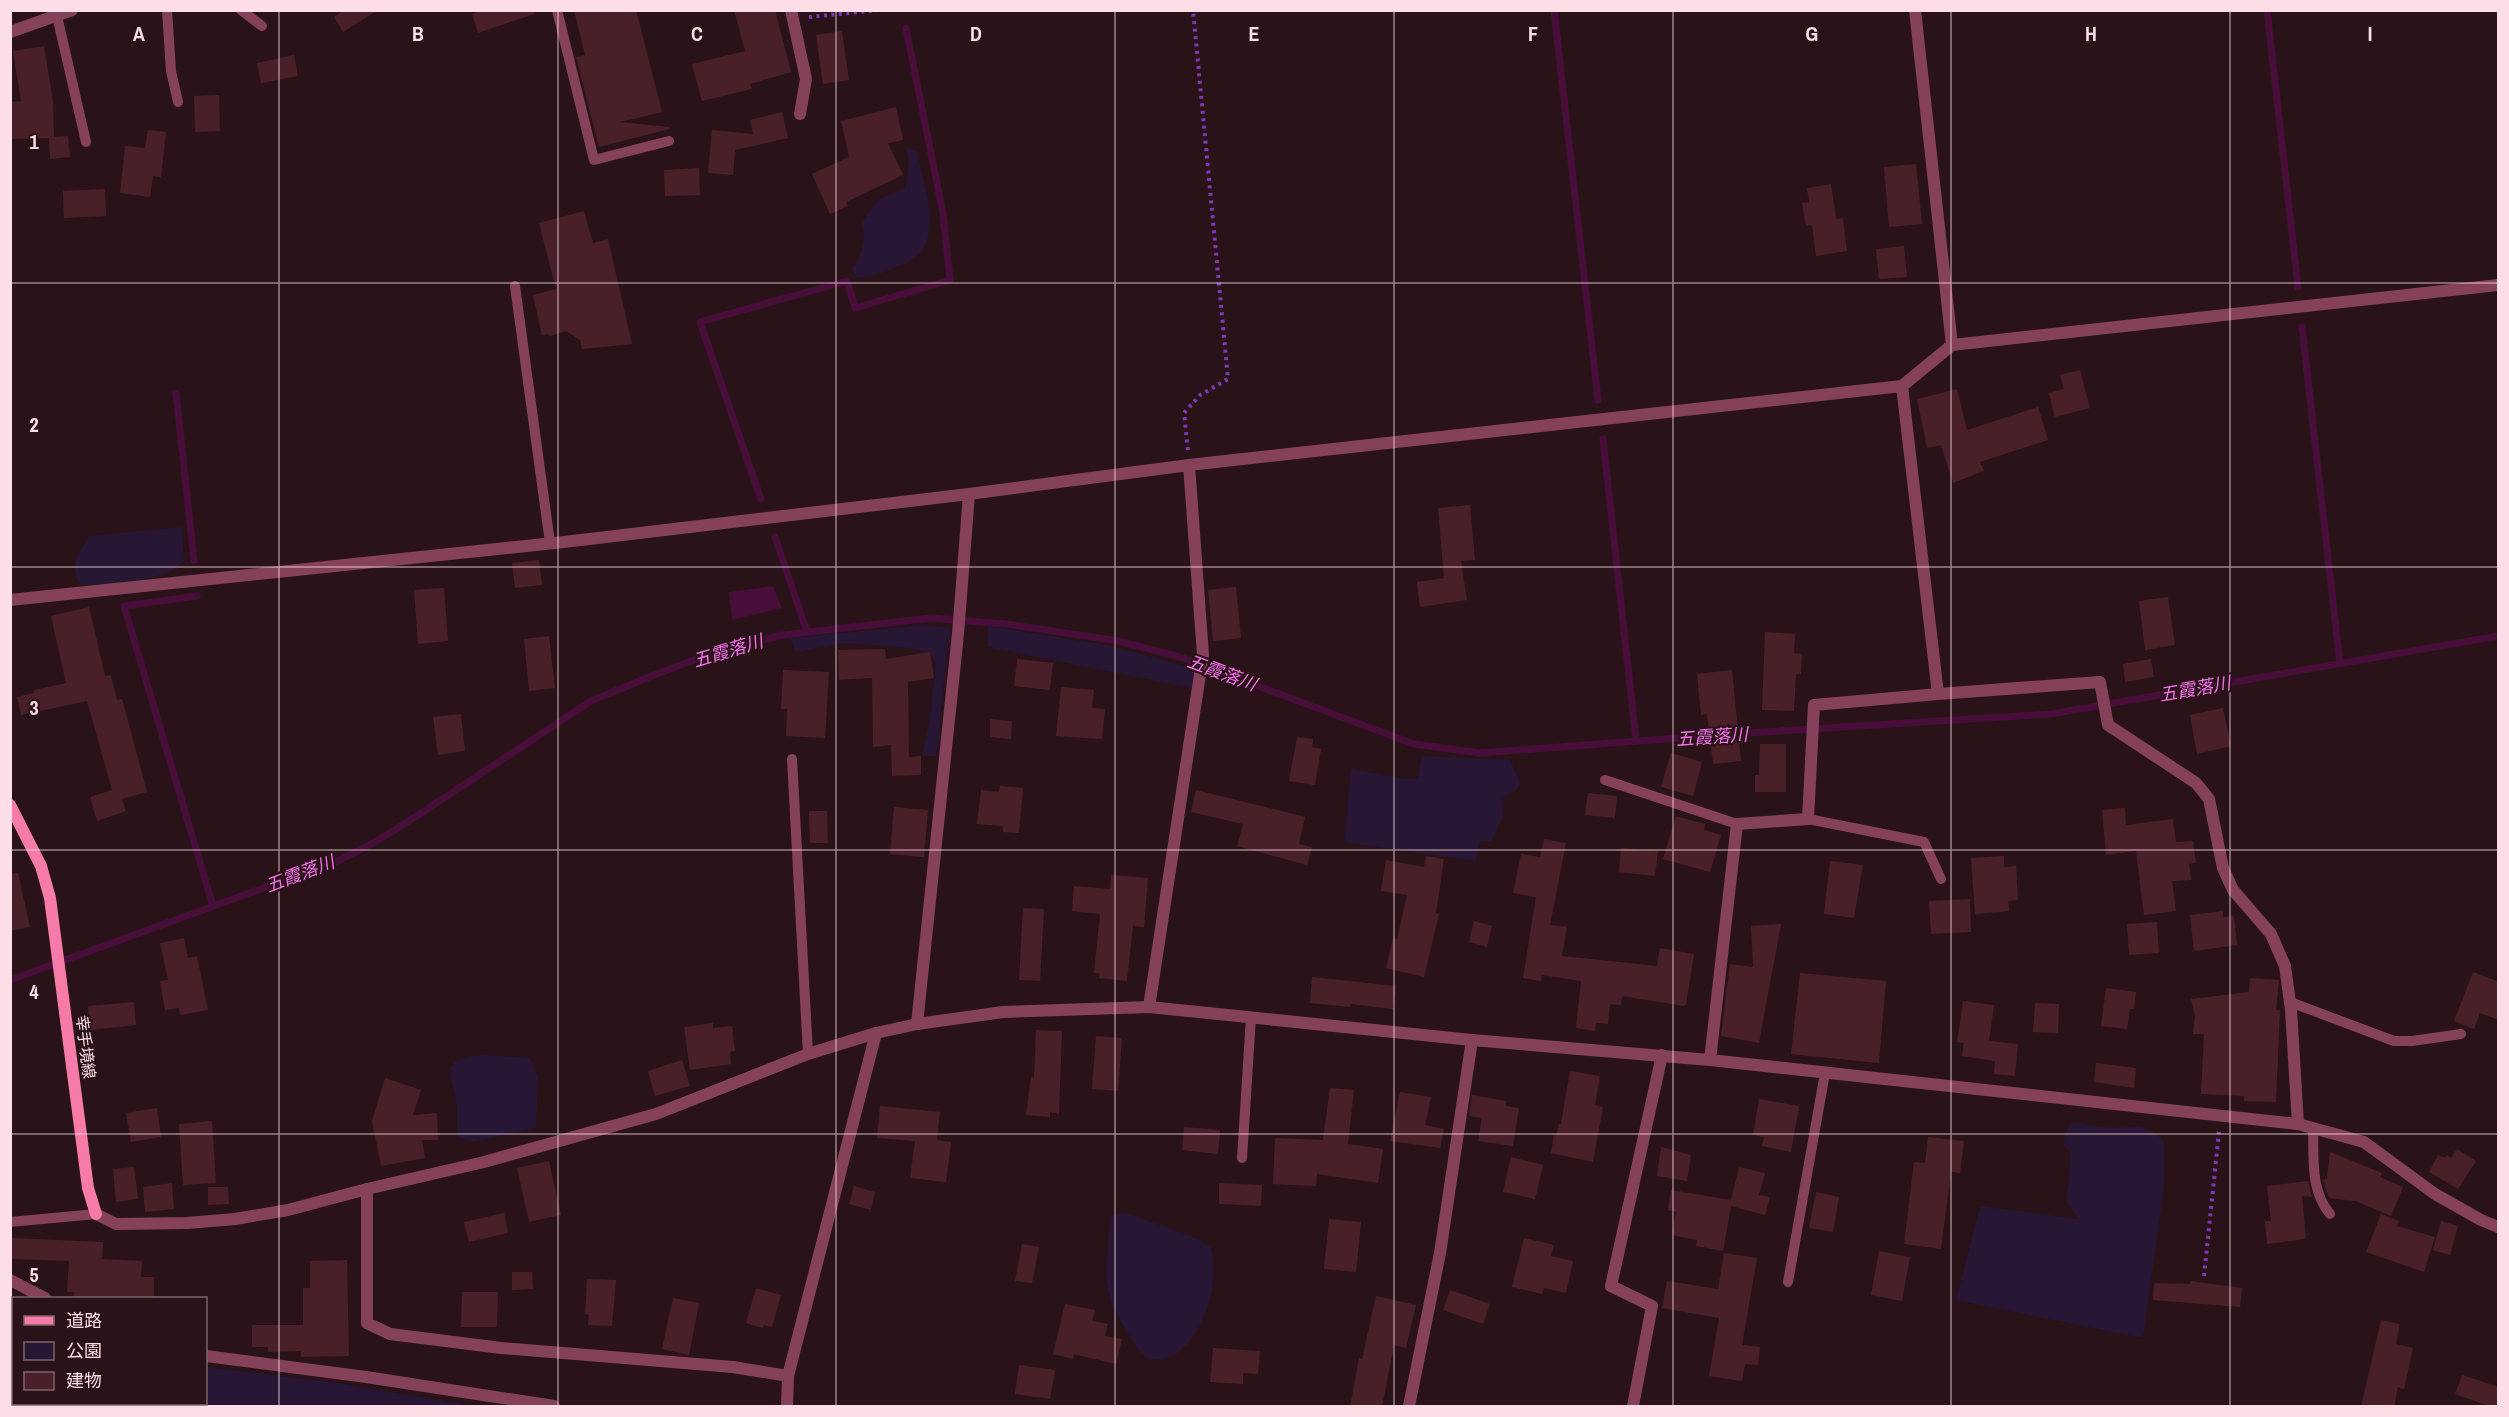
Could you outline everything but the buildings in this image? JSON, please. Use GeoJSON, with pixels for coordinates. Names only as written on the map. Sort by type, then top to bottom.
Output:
{"type":"FeatureCollection","features":[{"type":"Feature","properties":{"kind":"main road","name":"幸手境線"},"geometry":{"type":"LineString","coordinates":[[10,805],[41,866],[50,898],[88,1188],[96,1214]]}},
{"type":"Feature","properties":{"kind":"street"},"geometry":{"type":"LineString","coordinates":[[10,32],[72,10]]}},
{"type":"Feature","properties":{"kind":"street"},"geometry":{"type":"LineString","coordinates":[[1915,10],[1952,345]]}},
{"type":"Feature","properties":{"kind":"street"},"geometry":{"type":"LineString","coordinates":[[792,14],[806,79],[800,114]]}},
{"type":"Feature","properties":{"kind":"street"},"geometry":{"type":"LineString","coordinates":[[10,600],[550,543],[969,494],[1189,465],[1902,386],[1952,345],[2499,285]]}},
{"type":"Feature","properties":{"kind":"street"},"geometry":{"type":"LineString","coordinates":[[1902,386],[1938,694]]}},
{"type":"Feature","properties":{"kind":"street"},"geometry":{"type":"LineString","coordinates":[[1149,1007],[1202,672],[1203,655],[1189,465]]}},
{"type":"Feature","properties":{"kind":"street"},"geometry":{"type":"LineString","coordinates":[[917,1024],[958,634],[969,494]]}},
{"type":"Feature","properties":{"kind":"street"},"geometry":{"type":"LineString","coordinates":[[1710,1060],[1737,824],[1808,819],[1814,705],[2100,682],[2108,725],[2196,783],[2209,799],[2223,868],[2233,890],[2271,934],[2285,966],[2290,1002],[2298,1124]]}},
{"type":"Feature","properties":{"kind":"street"},"geometry":{"type":"LineString","coordinates":[[96,1214],[116,1224],[187,1223],[288,1210],[484,1162],[656,1114],[808,1054],[876,1033],[917,1024],[1003,1012],[1149,1007],[1472,1040],[1662,1055],[2298,1124],[2364,1142],[2434,1194],[2481,1220],[2499,1227]]}},
{"type":"Feature","properties":{"kind":"street"},"geometry":{"type":"LineString","coordinates":[[787,1407],[788,1376],[876,1033]]}},
{"type":"Feature","properties":{"kind":"street"},"geometry":{"type":"LineString","coordinates":[[1408,1407],[1440,1253],[1472,1040]]}},
{"type":"Feature","properties":{"kind":"street"},"geometry":{"type":"LineString","coordinates":[[1633,1407],[1652,1306],[1611,1286],[1662,1055]]}},
{"type":"Feature","properties":{"kind":"street"},"geometry":{"type":"LineString","coordinates":[[367,1189],[367,1323],[390,1334],[501,1348],[733,1367],[788,1376]]}},
{"type":"Feature","properties":{"kind":"street"},"geometry":{"type":"LineString","coordinates":[[10,1280],[41,1297]]}},
{"type":"Feature","properties":{"kind":"street"},"geometry":{"type":"LineString","coordinates":[[207,1356],[366,1377],[554,1407]]}},
{"type":"Feature","properties":{"kind":"lane"},"geometry":{"type":"LineString","coordinates":[[167,10],[171,71],[178,102]]}},
{"type":"Feature","properties":{"kind":"lane"},"geometry":{"type":"LineString","coordinates":[[241,10],[261,26]]}},
{"type":"Feature","properties":{"kind":"lane"},"geometry":{"type":"LineString","coordinates":[[557,10],[594,160],[669,141]]}},
{"type":"Feature","properties":{"kind":"lane"},"geometry":{"type":"LineString","coordinates":[[57,16],[86,142]]}},
{"type":"Feature","properties":{"kind":"lane"},"geometry":{"type":"LineString","coordinates":[[515,286],[550,543]]}},
{"type":"Feature","properties":{"kind":"lane"},"geometry":{"type":"LineString","coordinates":[[792,759],[808,1054]]}},
{"type":"Feature","properties":{"kind":"lane"},"geometry":{"type":"LineString","coordinates":[[1605,780],[1737,824]]}},
{"type":"Feature","properties":{"kind":"lane"},"geometry":{"type":"LineString","coordinates":[[1808,819],[1924,842],[1941,879]]}},
{"type":"Feature","properties":{"kind":"lane"},"geometry":{"type":"LineString","coordinates":[[2290,1002],[2394,1041],[2412,1041],[2461,1034]]}},
{"type":"Feature","properties":{"kind":"lane"},"geometry":{"type":"LineString","coordinates":[[1242,1158],[1251,1017]]}},
{"type":"Feature","properties":{"kind":"lane"},"geometry":{"type":"LineString","coordinates":[[1788,1282],[1825,1073]]}},
{"type":"Feature","properties":{"kind":"lane"},"geometry":{"type":"LineString","coordinates":[[2313,1128],[2314,1183],[2320,1203],[2330,1214]]}},
{"type":"Feature","properties":{"kind":"lane"},"geometry":{"type":"LineString","coordinates":[[10,1222],[96,1214]]}},
{"type":"Feature","properties":{"kind":"path"},"geometry":{"type":"LineString","coordinates":[[792,14],[878,10]]}},
{"type":"Feature","properties":{"kind":"path"},"geometry":{"type":"LineString","coordinates":[[1189,465],[1184,413],[1200,395],[1228,379],[1193,10]]}},
{"type":"Feature","properties":{"kind":"path"},"geometry":{"type":"LineString","coordinates":[[2204,1276],[2220,1116]]}},
{"type":"Feature","properties":{"kind":"green space"},"geometry":{"type":"Polygon","coordinates":[[[906,147],[918,152],[929,208],[928,237],[923,249],[909,262],[876,275],[855,277],[852,269],[863,247],[862,222],[879,199],[905,188],[909,161],[906,147]]]}},
{"type":"Feature","properties":{"kind":"green space"},"geometry":{"type":"Polygon","coordinates":[[[182,527],[184,561],[176,568],[151,578],[122,583],[82,585],[77,579],[76,560],[89,536],[182,527]]]}},
{"type":"Feature","properties":{"kind":"green space"},"geometry":{"type":"Polygon","coordinates":[[[926,625],[950,628],[936,756],[922,756],[929,725],[936,662],[930,653],[909,648],[846,643],[796,652],[790,638],[926,625]]]}},
{"type":"Feature","properties":{"kind":"green space"},"geometry":{"type":"Polygon","coordinates":[[[988,626],[1107,645],[1195,669],[1192,688],[988,647],[988,626]]]}},
{"type":"Feature","properties":{"kind":"green space"},"geometry":{"type":"Polygon","coordinates":[[[1422,756],[1510,760],[1520,783],[1516,791],[1502,797],[1503,815],[1492,841],[1480,841],[1476,861],[1344,842],[1351,769],[1405,779],[1418,778],[1422,756]]]}},
{"type":"Feature","properties":{"kind":"green space"},"geometry":{"type":"Polygon","coordinates":[[[483,1055],[530,1058],[538,1076],[536,1128],[473,1142],[458,1137],[457,1108],[450,1071],[452,1065],[457,1061],[483,1055]]]}},
{"type":"Feature","properties":{"kind":"green space"},"geometry":{"type":"Polygon","coordinates":[[[2073,1122],[2112,1128],[2145,1128],[2164,1141],[2165,1180],[2143,1338],[1956,1300],[1980,1206],[2079,1219],[2066,1201],[2070,1151],[2064,1145],[2065,1133],[2073,1122]]]}},
{"type":"Feature","properties":{"kind":"green space"},"geometry":{"type":"Polygon","coordinates":[[[1126,1213],[1198,1239],[1211,1248],[1214,1280],[1207,1309],[1186,1345],[1176,1354],[1165,1359],[1148,1358],[1141,1353],[1118,1316],[1109,1295],[1106,1261],[1111,1215],[1126,1213]]]}},
{"type":"Feature","properties":{"kind":"green space"},"geometry":{"type":"Polygon","coordinates":[[[10,1297],[12,1298],[12,1405],[207,1405],[207,1367],[337,1383],[473,1406],[11,1406],[10,1297]]]}},
{"type":"Feature","properties":{"kind":"shaded area"},"geometry":{"type":"Polygon","coordinates":[[[773,586],[782,608],[732,620],[729,592],[773,586]]]}},
{"type":"Feature","properties":{"kind":"waterway"},"geometry":{"type":"LineString","coordinates":[[1554,10],[1598,400]]}},
{"type":"Feature","properties":{"kind":"waterway"},"geometry":{"type":"LineString","coordinates":[[2267,10],[2298,287]]}},
{"type":"Feature","properties":{"kind":"waterway"},"geometry":{"type":"LineString","coordinates":[[761,499],[700,322],[847,281],[855,308],[950,280],[943,213],[906,28]]}},
{"type":"Feature","properties":{"kind":"waterway"},"geometry":{"type":"LineString","coordinates":[[2302,327],[2340,664]]}},
{"type":"Feature","properties":{"kind":"waterway"},"geometry":{"type":"LineString","coordinates":[[176,393],[194,560]]}},
{"type":"Feature","properties":{"kind":"waterway"},"geometry":{"type":"LineString","coordinates":[[1603,439],[1636,740]]}},
{"type":"Feature","properties":{"kind":"waterway"},"geometry":{"type":"LineString","coordinates":[[775,537],[807,632]]}},
{"type":"Feature","properties":{"kind":"waterway"},"geometry":{"type":"LineString","coordinates":[[197,596],[124,606],[213,906]]}},
{"type":"Feature","properties":{"kind":"waterway","name":"五霞落川"},"geometry":{"type":"LineString","coordinates":[[10,980],[338,861],[409,821],[591,701],[713,653],[783,635],[931,618],[1006,624],[1119,641],[1180,657],[1414,744],[1480,753],[1717,735]]}},
{"type":"Feature","properties":{"kind":"waterway","name":"五霞落川"},"geometry":{"type":"LineString","coordinates":[[1731,734],[2051,714],[2498,636]]}}]}
